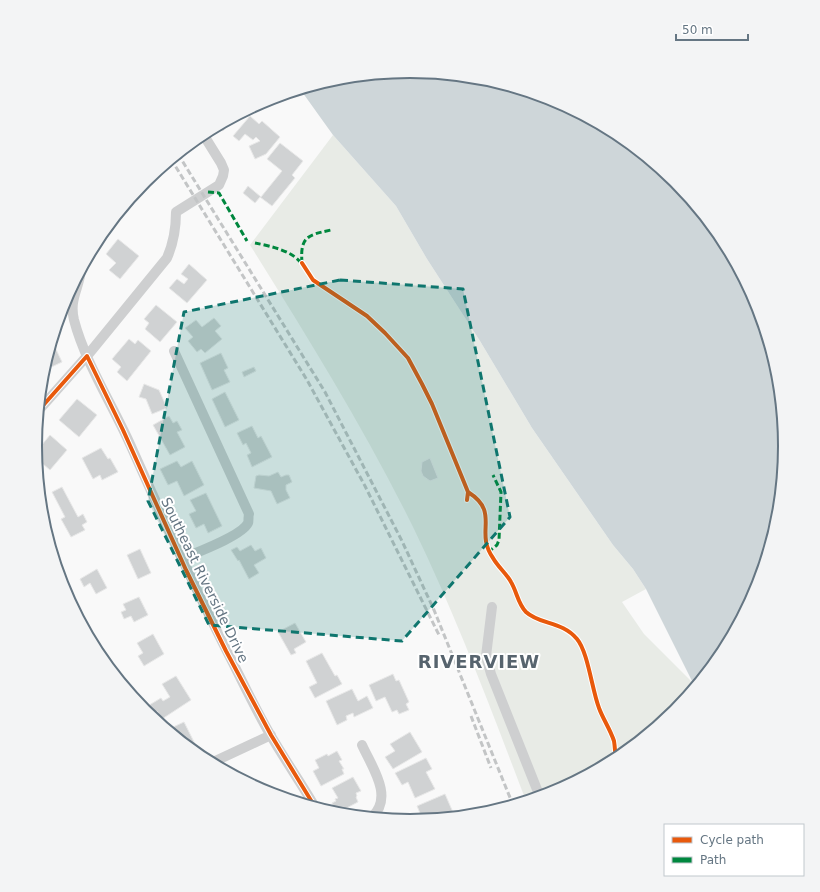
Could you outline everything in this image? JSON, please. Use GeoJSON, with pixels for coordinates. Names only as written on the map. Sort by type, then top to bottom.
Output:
{"type":"FeatureCollection","features":[{"type":"Feature","properties":{"kind":"street"},"geometry":{"type":"LineString","coordinates":[[45,403],[87,356],[167,258],[173,243],[176,229],[176,212],[218,185],[224,176],[224,170],[221,163],[207,140]]}},
{"type":"Feature","properties":{"kind":"street","name":"Southeast Riverside Drive"},"geometry":{"type":"LineString","coordinates":[[74,297],[72,302],[74,320],[87,356],[123,430],[181,559],[270,736],[311,800]]}},
{"type":"Feature","properties":{"kind":"street"},"geometry":{"type":"LineString","coordinates":[[174,351],[249,514],[248,523],[243,529],[232,537],[181,559]]}},
{"type":"Feature","properties":{"kind":"street"},"geometry":{"type":"LineString","coordinates":[[492,607],[486,656],[491,674],[537,791]]}},
{"type":"Feature","properties":{"kind":"street"},"geometry":{"type":"LineString","coordinates":[[218,760],[270,736]]}},
{"type":"Feature","properties":{"kind":"street"},"geometry":{"type":"LineString","coordinates":[[362,745],[380,783],[382,799],[376,812]]}},
{"type":"Feature","properties":{"kind":"highlighted area"},"geometry":{"type":"Polygon","coordinates":[[[340,280],[463,289],[510,517],[402,641],[209,625],[148,501],[184,312],[340,280]]]}},
{"type":"Feature","properties":{"kind":"shaded area"},"geometry":{"type":"Polygon","coordinates":[[[410,78],[458,81],[505,91],[551,106],[573,116],[594,127],[634,154],[653,169],[687,203],[716,242],[729,262],[750,305],[765,351],[775,398],[778,446],[777,470],[771,518],[750,587],[729,630],[693,682],[646,589],[633,569],[613,545],[532,428],[480,341],[427,259],[396,206],[333,135],[304,94],[338,85],[362,81],[410,78]]]}},
{"type":"Feature","properties":{"kind":"shaded area"},"geometry":{"type":"Polygon","coordinates":[[[333,135],[396,206],[427,259],[480,341],[532,428],[613,545],[633,569],[646,589],[622,602],[644,634],[692,682],[653,723],[634,738],[594,765],[551,786],[524,795],[487,698],[445,596],[396,492],[315,350],[250,245],[333,135]]]}},
{"type":"Feature","properties":{"kind":"building"},"geometry":{"type":"Polygon","coordinates":[[[250,116],[259,124],[262,121],[280,137],[266,154],[255,159],[249,146],[260,141],[256,137],[253,140],[245,134],[239,141],[233,136],[250,116]]]}},
{"type":"Feature","properties":{"kind":"building"},"geometry":{"type":"Polygon","coordinates":[[[280,143],[303,161],[292,175],[295,178],[272,206],[260,197],[255,203],[243,193],[248,186],[261,197],[282,171],[267,159],[280,143]]]}},
{"type":"Feature","properties":{"kind":"building"},"geometry":{"type":"Polygon","coordinates":[[[118,239],[139,256],[120,279],[109,270],[116,263],[106,254],[118,239]]]}},
{"type":"Feature","properties":{"kind":"building"},"geometry":{"type":"Polygon","coordinates":[[[189,264],[207,280],[187,303],[169,288],[177,279],[184,284],[188,279],[181,274],[189,264]]]}},
{"type":"Feature","properties":{"kind":"building"},"geometry":{"type":"Polygon","coordinates":[[[156,305],[177,322],[160,342],[145,329],[149,323],[144,319],[156,305]]]}},
{"type":"Feature","properties":{"kind":"building"},"geometry":{"type":"Polygon","coordinates":[[[214,318],[221,326],[215,331],[222,339],[205,353],[201,349],[197,352],[188,341],[193,337],[185,328],[196,320],[202,327],[214,318]]]}},
{"type":"Feature","properties":{"kind":"building"},"geometry":{"type":"Polygon","coordinates":[[[129,339],[135,344],[138,340],[151,351],[127,381],[117,372],[121,367],[112,359],[129,339]]]}},
{"type":"Feature","properties":{"kind":"building"},"geometry":{"type":"Polygon","coordinates":[[[56,349],[62,362],[51,367],[56,349]]]}},
{"type":"Feature","properties":{"kind":"building"},"geometry":{"type":"Polygon","coordinates":[[[221,353],[228,368],[224,370],[230,382],[212,390],[200,363],[221,353]]]}},
{"type":"Feature","properties":{"kind":"building"},"geometry":{"type":"Polygon","coordinates":[[[254,367],[256,371],[244,377],[242,372],[254,367]]]}},
{"type":"Feature","properties":{"kind":"building"},"geometry":{"type":"Polygon","coordinates":[[[144,384],[159,390],[167,408],[152,414],[146,399],[139,397],[144,384]]]}},
{"type":"Feature","properties":{"kind":"building"},"geometry":{"type":"Polygon","coordinates":[[[225,392],[239,420],[225,427],[212,399],[225,392]]]}},
{"type":"Feature","properties":{"kind":"building"},"geometry":{"type":"Polygon","coordinates":[[[77,399],[97,415],[79,437],[59,420],[77,399]]]}},
{"type":"Feature","properties":{"kind":"building"},"geometry":{"type":"Polygon","coordinates":[[[169,416],[173,423],[177,421],[182,430],[177,432],[185,447],[170,455],[153,425],[169,416]]]}},
{"type":"Feature","properties":{"kind":"building"},"geometry":{"type":"Polygon","coordinates":[[[252,426],[258,438],[261,436],[272,457],[252,467],[247,455],[251,453],[246,443],[243,445],[237,433],[252,426]]]}},
{"type":"Feature","properties":{"kind":"building"},"geometry":{"type":"Polygon","coordinates":[[[50,435],[67,450],[50,470],[43,464],[42,445],[50,435]]]}},
{"type":"Feature","properties":{"kind":"building"},"geometry":{"type":"Polygon","coordinates":[[[101,448],[108,459],[110,458],[118,472],[102,480],[100,475],[93,479],[82,458],[101,448]]]}},
{"type":"Feature","properties":{"kind":"building"},"geometry":{"type":"Polygon","coordinates":[[[430,458],[438,478],[430,481],[423,476],[421,471],[422,462],[430,458]]]}},
{"type":"Feature","properties":{"kind":"building"},"geometry":{"type":"Polygon","coordinates":[[[177,461],[181,467],[192,461],[204,485],[184,496],[177,481],[168,485],[160,469],[177,461]]]}},
{"type":"Feature","properties":{"kind":"building"},"geometry":{"type":"Polygon","coordinates":[[[278,472],[281,477],[289,475],[292,482],[286,485],[286,490],[290,498],[277,504],[271,491],[254,488],[256,476],[269,476],[278,472]]]}},
{"type":"Feature","properties":{"kind":"building"},"geometry":{"type":"Polygon","coordinates":[[[62,487],[78,517],[83,514],[87,522],[82,525],[85,530],[71,537],[61,519],[65,517],[52,492],[62,487]]]}},
{"type":"Feature","properties":{"kind":"building"},"geometry":{"type":"Polygon","coordinates":[[[206,493],[222,526],[208,533],[204,524],[196,528],[189,514],[196,511],[190,500],[206,493]]]}},
{"type":"Feature","properties":{"kind":"building"},"geometry":{"type":"Polygon","coordinates":[[[251,545],[255,551],[261,548],[266,558],[254,565],[259,573],[249,579],[239,560],[238,561],[231,550],[237,547],[240,551],[251,545]]]}},
{"type":"Feature","properties":{"kind":"building"},"geometry":{"type":"Polygon","coordinates":[[[140,549],[151,573],[138,579],[127,555],[140,549]]]}},
{"type":"Feature","properties":{"kind":"building"},"geometry":{"type":"Polygon","coordinates":[[[97,569],[107,588],[96,594],[90,583],[84,587],[80,579],[97,569]]]}},
{"type":"Feature","properties":{"kind":"building"},"geometry":{"type":"Polygon","coordinates":[[[139,597],[148,615],[134,622],[131,616],[124,619],[121,612],[126,610],[123,604],[139,597]]]}},
{"type":"Feature","properties":{"kind":"building"},"geometry":{"type":"Polygon","coordinates":[[[295,623],[306,642],[294,649],[296,653],[291,655],[278,632],[295,623]]]}},
{"type":"Feature","properties":{"kind":"building"},"geometry":{"type":"Polygon","coordinates":[[[153,634],[164,654],[144,666],[138,656],[143,653],[137,643],[153,634]]]}},
{"type":"Feature","properties":{"kind":"building"},"geometry":{"type":"Polygon","coordinates":[[[322,653],[335,676],[337,675],[342,684],[315,698],[309,687],[317,683],[306,661],[322,653]]]}},
{"type":"Feature","properties":{"kind":"building"},"geometry":{"type":"Polygon","coordinates":[[[393,674],[396,681],[399,680],[409,702],[406,704],[409,710],[399,714],[397,710],[392,712],[385,697],[376,701],[369,685],[393,674]]]}},
{"type":"Feature","properties":{"kind":"building"},"geometry":{"type":"Polygon","coordinates":[[[176,676],[191,700],[163,719],[157,711],[156,712],[149,705],[161,698],[163,701],[170,697],[162,684],[176,676]]]}},
{"type":"Feature","properties":{"kind":"building"},"geometry":{"type":"Polygon","coordinates":[[[352,689],[358,701],[367,696],[373,708],[354,717],[353,713],[346,716],[347,720],[337,725],[326,701],[352,689]]]}},
{"type":"Feature","properties":{"kind":"building"},"geometry":{"type":"Polygon","coordinates":[[[184,722],[195,744],[186,738],[172,727],[184,722]]]}},
{"type":"Feature","properties":{"kind":"building"},"geometry":{"type":"Polygon","coordinates":[[[410,732],[422,752],[393,769],[385,757],[395,751],[390,744],[410,732]]]}},
{"type":"Feature","properties":{"kind":"building"},"geometry":{"type":"Polygon","coordinates":[[[337,751],[342,760],[339,761],[344,769],[342,769],[344,774],[321,786],[313,771],[319,768],[315,760],[327,754],[328,756],[337,751]]]}},
{"type":"Feature","properties":{"kind":"building"},"geometry":{"type":"Polygon","coordinates":[[[426,758],[432,769],[426,772],[435,789],[415,798],[408,782],[402,785],[395,773],[426,758]]]}},
{"type":"Feature","properties":{"kind":"building"},"geometry":{"type":"Polygon","coordinates":[[[353,777],[361,791],[356,793],[358,802],[346,808],[333,806],[332,803],[338,798],[332,788],[353,777]]]}},
{"type":"Feature","properties":{"kind":"building"},"geometry":{"type":"Polygon","coordinates":[[[445,794],[453,811],[420,814],[417,806],[445,794]]]}},
{"type":"Feature","properties":{"kind":"railway"},"geometry":{"type":"LineString","coordinates":[[181,158],[325,392],[402,541],[434,610],[511,799]]}},
{"type":"Feature","properties":{"kind":"railway"},"geometry":{"type":"LineString","coordinates":[[174,164],[307,380],[365,486],[440,637]]}},
{"type":"Feature","properties":{"kind":"railway"},"geometry":{"type":"LineString","coordinates":[[471,716],[491,768]]}},
{"type":"Feature","properties":{"kind":"marked path"},"geometry":{"type":"LineString","coordinates":[[208,192],[219,193],[247,241]]}},
{"type":"Feature","properties":{"kind":"marked path"},"geometry":{"type":"LineString","coordinates":[[302,263],[302,248],[304,242],[311,236],[331,230]]}},
{"type":"Feature","properties":{"kind":"marked path"},"geometry":{"type":"LineString","coordinates":[[255,243],[282,250],[294,256],[303,266]]}},
{"type":"Feature","properties":{"kind":"marked path"},"geometry":{"type":"LineString","coordinates":[[488,552],[497,545],[499,540],[501,492],[493,475]]}},
{"type":"Feature","properties":{"kind":"cycle path"},"geometry":{"type":"LineString","coordinates":[[302,263],[313,280],[367,316],[408,358],[432,404],[468,492],[467,500]]}},
{"type":"Feature","properties":{"kind":"cycle path"},"geometry":{"type":"LineString","coordinates":[[45,404],[87,356],[123,430],[186,570],[226,651],[271,735],[310,800]]}},
{"type":"Feature","properties":{"kind":"cycle path"},"geometry":{"type":"LineString","coordinates":[[468,492],[478,500],[483,507],[488,548],[495,561],[511,582],[523,609],[538,619],[565,629],[571,633],[581,645],[599,708],[611,732],[615,751]]}},
{"type":"Feature","properties":{"kind":"district","name":"RIVERVIEW"},"geometry":{"type":"Point","coordinates":[479,662]}}]}
